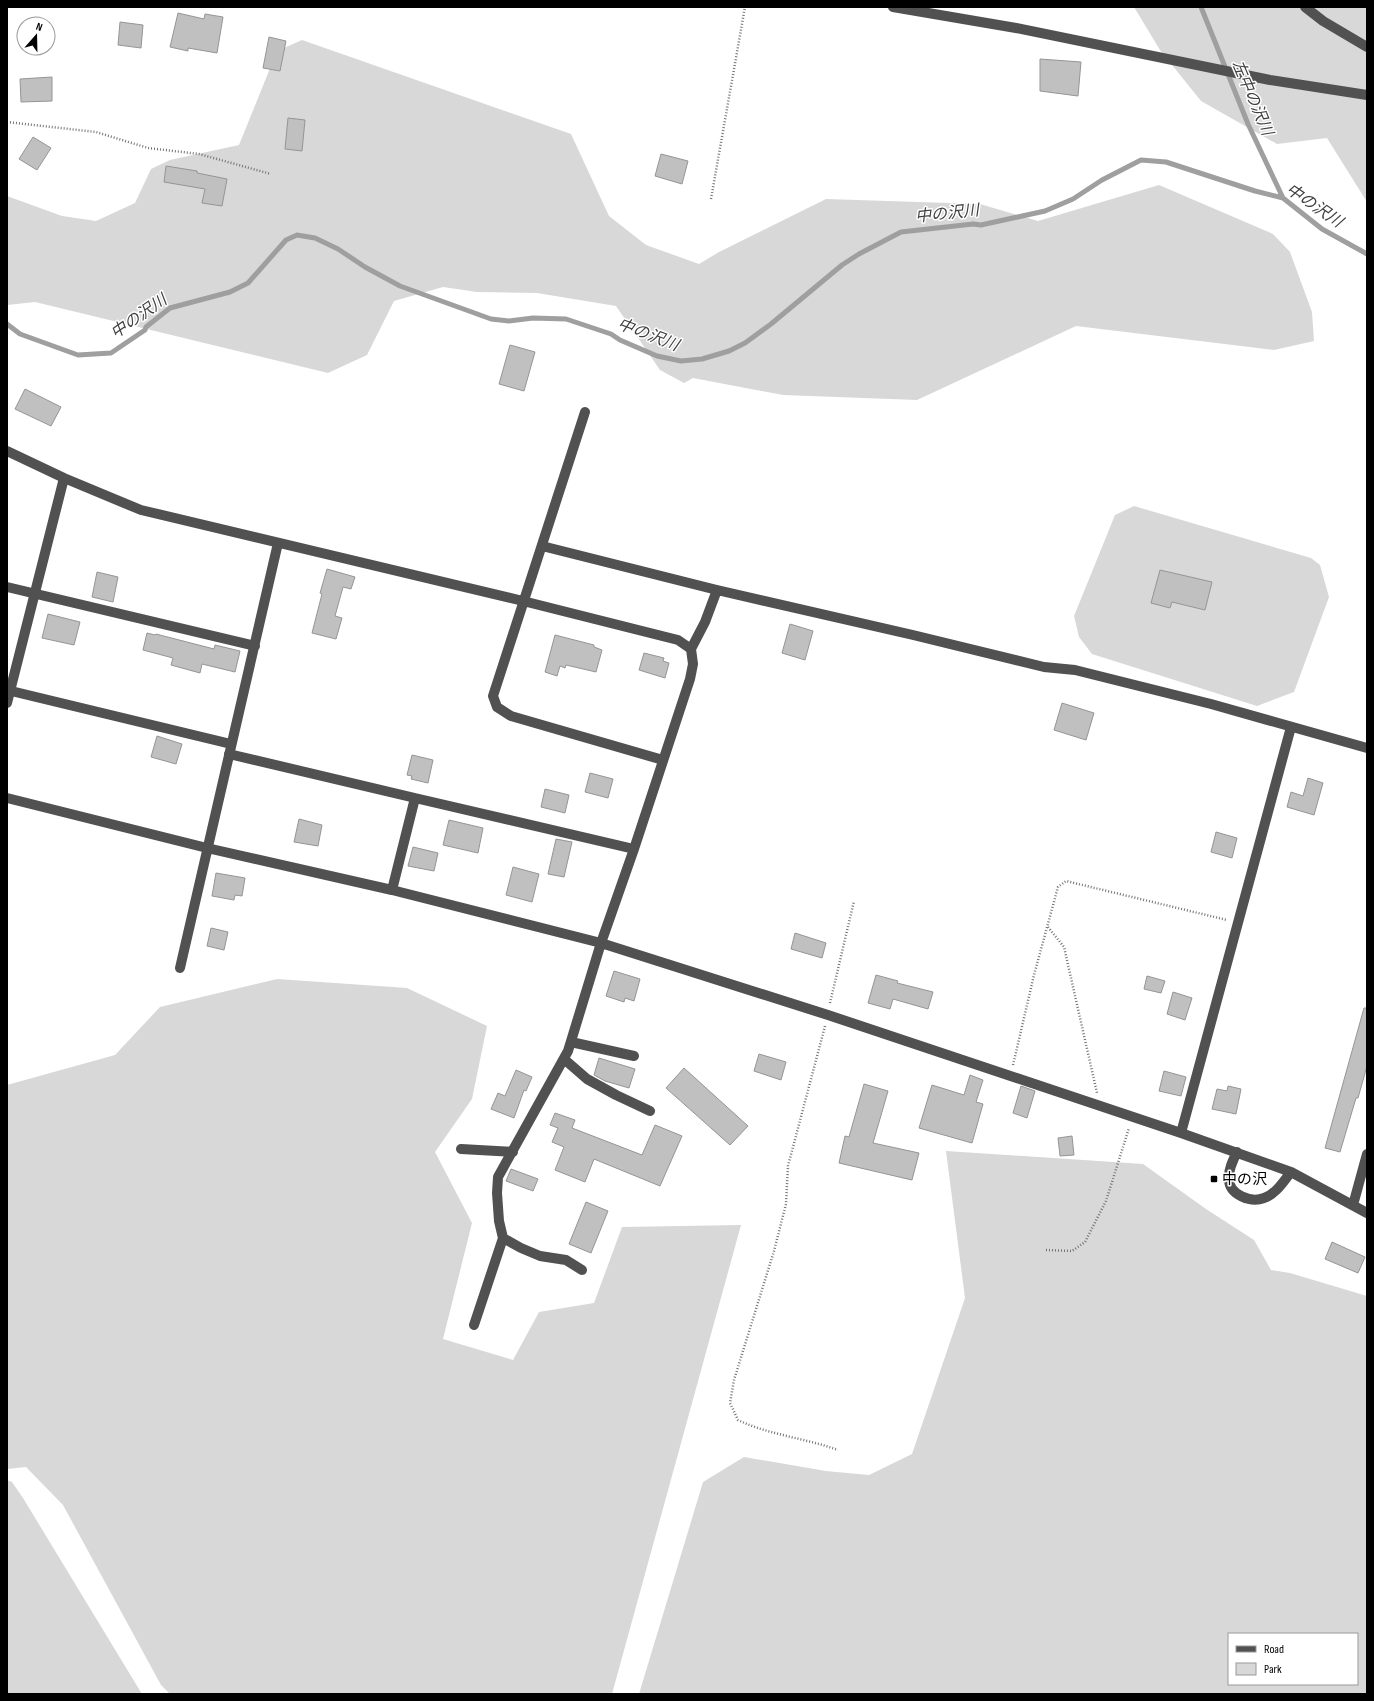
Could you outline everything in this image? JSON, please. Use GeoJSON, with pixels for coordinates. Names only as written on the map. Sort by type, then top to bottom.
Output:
{"type":"FeatureCollection","features":[{"type":"Feature","properties":{"kind":"street"},"geometry":{"type":"LineString","coordinates":[[893,7],[1016,28],[1270,80],[1367,95]]}},
{"type":"Feature","properties":{"kind":"street"},"geometry":{"type":"LineString","coordinates":[[1305,7],[1367,47]]}},
{"type":"Feature","properties":{"kind":"street"},"geometry":{"type":"LineString","coordinates":[[585,412],[493,696],[497,707],[511,716],[663,760]]}},
{"type":"Feature","properties":{"kind":"street"},"geometry":{"type":"LineString","coordinates":[[7,451],[64,478],[141,510],[523,601],[678,640],[691,649]]}},
{"type":"Feature","properties":{"kind":"street"},"geometry":{"type":"LineString","coordinates":[[7,703],[8,691],[64,478]]}},
{"type":"Feature","properties":{"kind":"street"},"geometry":{"type":"LineString","coordinates":[[180,968],[278,543]]}},
{"type":"Feature","properties":{"kind":"street"},"geometry":{"type":"LineString","coordinates":[[542,546],[717,590],[1044,667],[1075,670],[1211,704],[1291,728],[1367,748]]}},
{"type":"Feature","properties":{"kind":"street"},"geometry":{"type":"LineString","coordinates":[[7,587],[255,646]]}},
{"type":"Feature","properties":{"kind":"street"},"geometry":{"type":"LineString","coordinates":[[474,1325],[503,1238],[499,1221],[497,1193],[498,1177],[564,1059],[571,1042],[601,943],[634,849],[690,679],[693,664],[691,649],[717,590]]}},
{"type":"Feature","properties":{"kind":"street"},"geometry":{"type":"LineString","coordinates":[[8,691],[415,798],[634,849]]}},
{"type":"Feature","properties":{"kind":"street"},"geometry":{"type":"LineString","coordinates":[[1182,1133],[1240,923],[1291,728]]}},
{"type":"Feature","properties":{"kind":"street"},"geometry":{"type":"LineString","coordinates":[[7,798],[207,848],[392,890],[601,943],[1011,1075],[1236,1152],[1290,1172],[1367,1213]]}},
{"type":"Feature","properties":{"kind":"street"},"geometry":{"type":"LineString","coordinates":[[392,890],[415,798]]}},
{"type":"Feature","properties":{"kind":"street"},"geometry":{"type":"LineString","coordinates":[[571,1042],[634,1056]]}},
{"type":"Feature","properties":{"kind":"street"},"geometry":{"type":"LineString","coordinates":[[564,1059],[587,1079],[650,1111]]}},
{"type":"Feature","properties":{"kind":"street"},"geometry":{"type":"LineString","coordinates":[[461,1149],[513,1152]]}},
{"type":"Feature","properties":{"kind":"street"},"geometry":{"type":"LineString","coordinates":[[1236,1152],[1228,1180],[1232,1190],[1241,1196],[1254,1200],[1265,1198],[1276,1191],[1290,1172]]}},
{"type":"Feature","properties":{"kind":"street"},"geometry":{"type":"LineString","coordinates":[[1353,1205],[1367,1154]]}},
{"type":"Feature","properties":{"kind":"street"},"geometry":{"type":"LineString","coordinates":[[503,1238],[540,1256],[566,1260],[582,1270]]}},
{"type":"Feature","properties":{"kind":"path"},"geometry":{"type":"LineString","coordinates":[[711,199],[745,7]]}},
{"type":"Feature","properties":{"kind":"path"},"geometry":{"type":"LineString","coordinates":[[7,122],[96,132],[148,148],[199,154],[271,174]]}},
{"type":"Feature","properties":{"kind":"path"},"geometry":{"type":"LineString","coordinates":[[1011,1075],[1058,887],[1066,881],[1240,923]]}},
{"type":"Feature","properties":{"kind":"path"},"geometry":{"type":"LineString","coordinates":[[838,1450],[824,1444],[752,1427],[738,1420],[730,1403],[734,1380],[774,1251],[786,1204],[788,1166],[828,1015],[854,901]]}},
{"type":"Feature","properties":{"kind":"path"},"geometry":{"type":"LineString","coordinates":[[1048,926],[1064,947],[1099,1104]]}},
{"type":"Feature","properties":{"kind":"path"},"geometry":{"type":"LineString","coordinates":[[1046,1250],[1072,1251],[1086,1242],[1106,1200],[1132,1116]]}},
{"type":"Feature","properties":{"kind":"green space"},"geometry":{"type":"Polygon","coordinates":[[[1134,7],[1367,7],[1367,202],[1327,138],[1277,144],[1201,101],[1160,50],[1134,7]]]}},
{"type":"Feature","properties":{"kind":"green space"},"geometry":{"type":"Polygon","coordinates":[[[302,40],[571,134],[609,216],[646,245],[699,264],[719,252],[826,199],[980,204],[1038,221],[1159,185],[1273,234],[1290,252],[1312,312],[1314,341],[1274,350],[1076,326],[917,400],[783,395],[693,378],[684,383],[660,370],[616,306],[537,293],[477,292],[443,287],[394,301],[367,355],[328,373],[35,302],[7,305],[7,196],[62,216],[96,221],[135,203],[151,169],[170,160],[239,145],[277,51],[302,40]]]}},
{"type":"Feature","properties":{"kind":"green space"},"geometry":{"type":"Polygon","coordinates":[[[1134,506],[1311,558],[1320,565],[1329,597],[1294,692],[1257,706],[1092,654],[1079,637],[1074,616],[1115,515],[1134,506]]]}},
{"type":"Feature","properties":{"kind":"green space"},"geometry":{"type":"Polygon","coordinates":[[[277,979],[407,988],[487,1026],[472,1099],[435,1152],[472,1223],[443,1339],[513,1360],[539,1312],[594,1303],[622,1227],[741,1225],[612,1694],[170,1694],[161,1685],[63,1505],[26,1467],[7,1469],[7,1085],[115,1055],[160,1007],[277,979]]]}},
{"type":"Feature","properties":{"kind":"green space"},"geometry":{"type":"Polygon","coordinates":[[[946,1151],[1143,1164],[1206,1209],[1254,1240],[1271,1270],[1290,1273],[1367,1296],[1367,1694],[639,1694],[703,1482],[744,1457],[826,1471],[869,1475],[912,1454],[965,1298],[946,1151]]]}},
{"type":"Feature","properties":{"kind":"green space"},"geometry":{"type":"Polygon","coordinates":[[[7,1480],[12,1482],[23,1498],[142,1694],[7,1694],[7,1480]]]}},
{"type":"Feature","properties":{"kind":"building"},"geometry":{"type":"Polygon","coordinates":[[[178,13],[204,19],[205,14],[223,17],[217,53],[188,48],[188,51],[170,47],[178,13]]]}},
{"type":"Feature","properties":{"kind":"building"},"geometry":{"type":"Polygon","coordinates":[[[120,22],[143,25],[141,48],[118,45],[120,22]]]}},
{"type":"Feature","properties":{"kind":"building"},"geometry":{"type":"Polygon","coordinates":[[[269,37],[286,41],[280,71],[263,68],[269,37]]]}},
{"type":"Feature","properties":{"kind":"building"},"geometry":{"type":"Polygon","coordinates":[[[1040,59],[1081,62],[1078,96],[1040,91],[1040,59]]]}},
{"type":"Feature","properties":{"kind":"building"},"geometry":{"type":"Polygon","coordinates":[[[52,77],[52,101],[21,102],[20,79],[52,77]]]}},
{"type":"Feature","properties":{"kind":"building"},"geometry":{"type":"Polygon","coordinates":[[[288,118],[305,120],[302,151],[285,149],[288,118]]]}},
{"type":"Feature","properties":{"kind":"building"},"geometry":{"type":"Polygon","coordinates":[[[33,137],[51,148],[37,170],[19,159],[33,137]]]}},
{"type":"Feature","properties":{"kind":"building"},"geometry":{"type":"Polygon","coordinates":[[[661,154],[688,161],[682,184],[655,176],[661,154]]]}},
{"type":"Feature","properties":{"kind":"building"},"geometry":{"type":"Polygon","coordinates":[[[166,166],[197,171],[197,173],[227,179],[222,206],[202,203],[205,189],[164,182],[166,166]]]}},
{"type":"Feature","properties":{"kind":"building"},"geometry":{"type":"Polygon","coordinates":[[[510,345],[535,352],[524,391],[499,384],[510,345]]]}},
{"type":"Feature","properties":{"kind":"building"},"geometry":{"type":"Polygon","coordinates":[[[25,389],[61,407],[51,426],[15,409],[25,389]]]}},
{"type":"Feature","properties":{"kind":"building"},"geometry":{"type":"Polygon","coordinates":[[[327,569],[355,577],[351,589],[343,587],[335,616],[342,618],[336,639],[312,633],[322,594],[320,593],[327,569]]]}},
{"type":"Feature","properties":{"kind":"building"},"geometry":{"type":"Polygon","coordinates":[[[1160,570],[1212,582],[1205,610],[1172,602],[1170,608],[1151,603],[1160,570]]]}},
{"type":"Feature","properties":{"kind":"building"},"geometry":{"type":"Polygon","coordinates":[[[97,572],[118,577],[113,602],[92,597],[97,572]]]}},
{"type":"Feature","properties":{"kind":"building"},"geometry":{"type":"Polygon","coordinates":[[[48,614],[80,622],[74,645],[42,638],[48,614]]]}},
{"type":"Feature","properties":{"kind":"building"},"geometry":{"type":"Polygon","coordinates":[[[790,624],[813,631],[805,660],[782,653],[790,624]]]}},
{"type":"Feature","properties":{"kind":"building"},"geometry":{"type":"Polygon","coordinates":[[[147,633],[214,649],[215,645],[240,651],[235,672],[202,664],[200,673],[171,665],[173,658],[143,650],[147,633]]]}},
{"type":"Feature","properties":{"kind":"building"},"geometry":{"type":"Polygon","coordinates":[[[555,635],[594,645],[594,647],[602,650],[596,672],[566,665],[565,668],[560,666],[557,676],[545,672],[555,635]]]}},
{"type":"Feature","properties":{"kind":"building"},"geometry":{"type":"Polygon","coordinates":[[[644,653],[664,658],[663,661],[669,663],[665,678],[639,670],[644,653]]]}},
{"type":"Feature","properties":{"kind":"building"},"geometry":{"type":"Polygon","coordinates":[[[1062,703],[1094,713],[1086,740],[1054,730],[1062,703]]]}},
{"type":"Feature","properties":{"kind":"building"},"geometry":{"type":"Polygon","coordinates":[[[157,736],[182,744],[176,764],[151,757],[157,736]]]}},
{"type":"Feature","properties":{"kind":"building"},"geometry":{"type":"Polygon","coordinates":[[[412,755],[433,760],[428,783],[411,779],[412,776],[407,775],[412,755]]]}},
{"type":"Feature","properties":{"kind":"building"},"geometry":{"type":"Polygon","coordinates":[[[590,773],[613,779],[608,798],[585,792],[590,773]]]}},
{"type":"Feature","properties":{"kind":"building"},"geometry":{"type":"Polygon","coordinates":[[[1308,778],[1323,783],[1314,815],[1287,807],[1291,792],[1303,796],[1308,778]]]}},
{"type":"Feature","properties":{"kind":"building"},"geometry":{"type":"Polygon","coordinates":[[[545,789],[569,795],[565,813],[541,807],[545,789]]]}},
{"type":"Feature","properties":{"kind":"building"},"geometry":{"type":"Polygon","coordinates":[[[299,819],[322,825],[318,846],[294,842],[299,819]]]}},
{"type":"Feature","properties":{"kind":"building"},"geometry":{"type":"Polygon","coordinates":[[[449,820],[483,828],[478,853],[443,845],[449,820]]]}},
{"type":"Feature","properties":{"kind":"building"},"geometry":{"type":"Polygon","coordinates":[[[1216,832],[1237,838],[1232,858],[1211,852],[1216,832]]]}},
{"type":"Feature","properties":{"kind":"building"},"geometry":{"type":"Polygon","coordinates":[[[556,839],[572,842],[564,877],[548,874],[556,839]]]}},
{"type":"Feature","properties":{"kind":"building"},"geometry":{"type":"Polygon","coordinates":[[[413,847],[438,853],[434,871],[408,866],[413,847]]]}},
{"type":"Feature","properties":{"kind":"building"},"geometry":{"type":"Polygon","coordinates":[[[513,867],[539,874],[532,902],[506,895],[513,867]]]}},
{"type":"Feature","properties":{"kind":"building"},"geometry":{"type":"Polygon","coordinates":[[[216,873],[245,878],[242,896],[235,895],[234,900],[212,896],[216,873]]]}},
{"type":"Feature","properties":{"kind":"building"},"geometry":{"type":"Polygon","coordinates":[[[211,928],[228,932],[224,950],[207,946],[211,928]]]}},
{"type":"Feature","properties":{"kind":"building"},"geometry":{"type":"Polygon","coordinates":[[[795,933],[826,943],[822,958],[791,949],[795,933]]]}},
{"type":"Feature","properties":{"kind":"building"},"geometry":{"type":"Polygon","coordinates":[[[614,971],[640,979],[634,1001],[625,998],[624,1002],[606,996],[614,971]]]}},
{"type":"Feature","properties":{"kind":"building"},"geometry":{"type":"Polygon","coordinates":[[[876,975],[898,981],[897,983],[933,992],[928,1009],[893,999],[890,1009],[868,1003],[876,975]]]}},
{"type":"Feature","properties":{"kind":"building"},"geometry":{"type":"Polygon","coordinates":[[[1147,976],[1165,981],[1161,993],[1144,989],[1147,976]]]}},
{"type":"Feature","properties":{"kind":"building"},"geometry":{"type":"Polygon","coordinates":[[[1173,992],[1192,998],[1185,1020],[1167,1014],[1173,992]]]}},
{"type":"Feature","properties":{"kind":"building"},"geometry":{"type":"Polygon","coordinates":[[[1364,1008],[1367,1008],[1367,1066],[1340,1152],[1325,1148],[1364,1008]]]}},
{"type":"Feature","properties":{"kind":"building"},"geometry":{"type":"Polygon","coordinates":[[[759,1054],[786,1062],[781,1080],[754,1071],[759,1054]]]}},
{"type":"Feature","properties":{"kind":"building"},"geometry":{"type":"Polygon","coordinates":[[[599,1058],[635,1069],[629,1088],[605,1081],[594,1075],[599,1058]]]}},
{"type":"Feature","properties":{"kind":"building"},"geometry":{"type":"Polygon","coordinates":[[[684,1068],[748,1126],[730,1145],[666,1088],[684,1068]]]}},
{"type":"Feature","properties":{"kind":"building"},"geometry":{"type":"Polygon","coordinates":[[[516,1070],[532,1077],[526,1091],[524,1090],[514,1118],[491,1109],[498,1093],[505,1096],[516,1070]]]}},
{"type":"Feature","properties":{"kind":"building"},"geometry":{"type":"Polygon","coordinates":[[[1164,1071],[1186,1077],[1181,1096],[1159,1091],[1164,1071]]]}},
{"type":"Feature","properties":{"kind":"building"},"geometry":{"type":"Polygon","coordinates":[[[970,1075],[983,1080],[976,1102],[983,1104],[972,1143],[919,1128],[932,1085],[964,1095],[970,1075]]]}},
{"type":"Feature","properties":{"kind":"building"},"geometry":{"type":"Polygon","coordinates":[[[864,1084],[888,1091],[873,1143],[919,1153],[912,1180],[839,1163],[845,1136],[849,1137],[864,1084]]]}},
{"type":"Feature","properties":{"kind":"building"},"geometry":{"type":"Polygon","coordinates":[[[1021,1086],[1035,1091],[1027,1118],[1013,1113],[1021,1086]]]}},
{"type":"Feature","properties":{"kind":"building"},"geometry":{"type":"Polygon","coordinates":[[[1228,1086],[1241,1089],[1236,1114],[1212,1109],[1217,1089],[1227,1091],[1228,1086]]]}},
{"type":"Feature","properties":{"kind":"building"},"geometry":{"type":"Polygon","coordinates":[[[555,1113],[575,1120],[572,1128],[642,1155],[655,1125],[682,1136],[660,1186],[594,1159],[585,1182],[555,1170],[564,1147],[552,1142],[558,1128],[550,1125],[555,1113]]]}},
{"type":"Feature","properties":{"kind":"building"},"geometry":{"type":"Polygon","coordinates":[[[1072,1136],[1074,1155],[1060,1156],[1058,1138],[1072,1136]]]}},
{"type":"Feature","properties":{"kind":"building"},"geometry":{"type":"Polygon","coordinates":[[[511,1169],[538,1179],[533,1191],[506,1181],[511,1169]]]}},
{"type":"Feature","properties":{"kind":"building"},"geometry":{"type":"Polygon","coordinates":[[[586,1202],[608,1211],[591,1253],[569,1244],[586,1202]]]}},
{"type":"Feature","properties":{"kind":"building"},"geometry":{"type":"Polygon","coordinates":[[[1332,1242],[1365,1257],[1358,1273],[1325,1259],[1332,1242]]]}},
{"type":"Feature","properties":{"kind":"waterway","name":"左中の沢川"},"geometry":{"type":"LineString","coordinates":[[1201,7],[1248,124],[1283,198]]}},
{"type":"Feature","properties":{"kind":"waterway","name":"中の沢川"},"geometry":{"type":"LineString","coordinates":[[7,324],[20,334],[78,355],[111,353],[145,330],[146,327],[170,308],[230,292],[248,283],[286,240],[297,235],[315,238],[338,249],[365,267],[400,286],[491,319],[509,321],[533,318],[566,319],[611,334],[620,340],[657,356],[681,361],[702,359],[729,351],[745,343],[771,324],[842,265],[859,254],[901,232],[973,224],[981,225],[1045,211],[1073,199],[1102,180],[1141,160],[1166,162],[1255,191],[1283,198],[1322,229],[1367,254]]}},
{"type":"Feature","properties":{"kind":"place","name":"中の沢"},"geometry":{"type":"Point","coordinates":[1214,1179]}}]}
